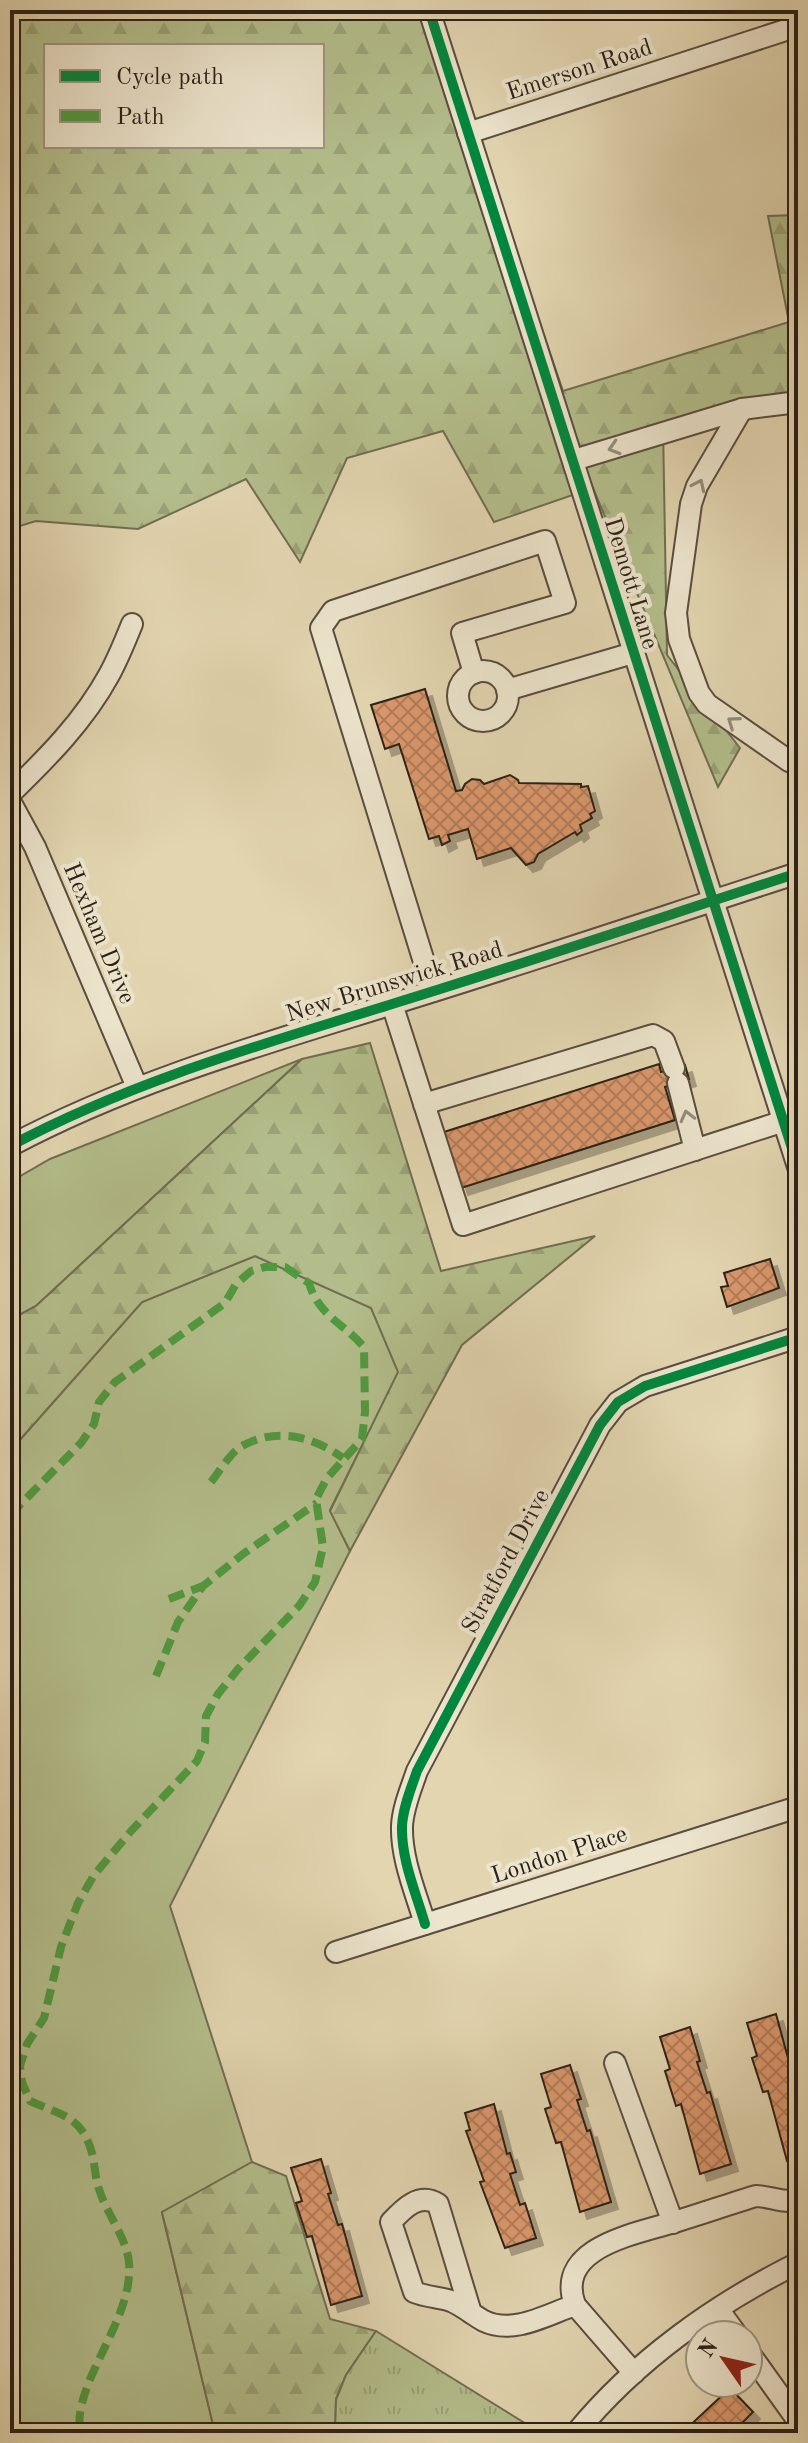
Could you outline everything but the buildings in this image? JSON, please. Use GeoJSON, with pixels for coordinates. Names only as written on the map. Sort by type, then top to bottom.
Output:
{"type":"FeatureCollection","features":[{"type":"Feature","properties":{"kind":"street","name":"Demott Lane"},"geometry":{"type":"LineString","coordinates":[[429,10],[798,1167]]}},
{"type":"Feature","properties":{"kind":"street","name":"Emerson Road"},"geometry":{"type":"LineString","coordinates":[[468,133],[798,26]]}},
{"type":"Feature","properties":{"kind":"street"},"geometry":{"type":"LineString","coordinates":[[574,460],[742,409],[798,402]]}},
{"type":"Feature","properties":{"kind":"street"},"geometry":{"type":"LineString","coordinates":[[742,409],[697,486],[691,504],[676,613],[679,639],[699,693],[707,704],[789,761],[798,764]]}},
{"type":"Feature","properties":{"kind":"street"},"geometry":{"type":"LineString","coordinates":[[433,991],[321,628],[333,611],[545,541],[565,603],[462,633],[474,673]]}},
{"type":"Feature","properties":{"kind":"street"},"geometry":{"type":"LineString","coordinates":[[10,794],[52,753],[83,715],[109,675],[132,624]]}},
{"type":"Feature","properties":{"kind":"street"},"geometry":{"type":"LineString","coordinates":[[507,690],[633,653]]}},
{"type":"Feature","properties":{"kind":"street"},"geometry":{"type":"LineString","coordinates":[[474,673],[491,673],[503,682],[507,690],[506,706],[495,718],[479,721],[461,707],[458,699],[462,683],[474,673]]}},
{"type":"Feature","properties":{"kind":"street","name":"Hexham Drive"},"geometry":{"type":"LineString","coordinates":[[10,801],[35,847],[137,1087]]}},
{"type":"Feature","properties":{"kind":"street","name":"New Brunswick Road"},"geometry":{"type":"LineString","coordinates":[[10,1146],[137,1087],[225,1055],[798,873]]}},
{"type":"Feature","properties":{"kind":"street"},"geometry":{"type":"LineString","coordinates":[[392,1004],[463,1225],[784,1121]]}},
{"type":"Feature","properties":{"kind":"street"},"geometry":{"type":"LineString","coordinates":[[424,1104],[653,1035],[664,1041],[695,1150]]}},
{"type":"Feature","properties":{"kind":"street","name":"Stratford Drive"},"geometry":{"type":"LineString","coordinates":[[425,1924],[403,1850],[403,1815],[413,1783],[600,1425],[618,1402],[645,1386],[798,1337]]}},
{"type":"Feature","properties":{"kind":"street","name":"London Place"},"geometry":{"type":"LineString","coordinates":[[336,1952],[798,1807]]}},
{"type":"Feature","properties":{"kind":"street"},"geometry":{"type":"LineString","coordinates":[[615,2063],[673,2223]]}},
{"type":"Feature","properties":{"kind":"street"},"geometry":{"type":"LineString","coordinates":[[634,2373],[575,2305],[570,2291],[573,2277],[588,2255],[614,2239],[756,2196],[768,2196],[796,2206]]}},
{"type":"Feature","properties":{"kind":"street"},"geometry":{"type":"LineString","coordinates":[[471,2313],[438,2204],[423,2200],[405,2206],[391,2222],[414,2292],[427,2298],[449,2300],[471,2313],[501,2327],[514,2326],[575,2305]]}},
{"type":"Feature","properties":{"kind":"street"},"geometry":{"type":"LineString","coordinates":[[576,2433],[634,2373],[691,2326],[798,2263]]}},
{"type":"Feature","properties":{"kind":"street"},"geometry":{"type":"LineString","coordinates":[[718,2309],[725,2319]]}},
{"type":"Feature","properties":{"kind":"street"},"geometry":{"type":"LineString","coordinates":[[764,2373],[798,2421]]}},
{"type":"Feature","properties":{"kind":"green space"},"geometry":{"type":"Polygon","coordinates":[[[10,10],[433,10],[563,391],[789,322],[768,216],[798,215],[798,402],[663,426],[667,655],[740,748],[718,787],[593,488],[494,522],[443,431],[347,458],[300,562],[246,479],[138,529],[36,521],[10,529],[10,10]]]}},
{"type":"Feature","properties":{"kind":"green space"},"geometry":{"type":"Polygon","coordinates":[[[370,1043],[441,1271],[595,1236],[462,1345],[350,1551],[330,1511],[398,1372],[371,1308],[255,1256],[142,1302],[10,1451],[10,1320],[36,1306],[302,1059],[370,1043]]]}},
{"type":"Feature","properties":{"kind":"green space"},"geometry":{"type":"Polygon","coordinates":[[[302,1059],[36,1306],[10,1320],[10,1182],[50,1159],[302,1059]]]}},
{"type":"Feature","properties":{"kind":"green space"},"geometry":{"type":"Polygon","coordinates":[[[255,1256],[372,1308],[399,1372],[330,1510],[350,1551],[170,1906],[252,2162],[162,2213],[215,2433],[10,2433],[10,1451],[142,1302],[255,1256]]]}},
{"type":"Feature","properties":{"kind":"green space"},"geometry":{"type":"Polygon","coordinates":[[[252,2162],[286,2176],[330,2319],[376,2331],[346,2375],[336,2399],[335,2433],[215,2433],[162,2212],[252,2162]]]}},
{"type":"Feature","properties":{"kind":"green space"},"geometry":{"type":"Polygon","coordinates":[[[376,2331],[536,2430],[534,2433],[335,2433],[336,2400],[346,2375],[376,2331]]]}},
{"type":"Feature","properties":{"kind":"marked path"},"geometry":{"type":"LineString","coordinates":[[10,1515],[81,1443],[94,1424],[99,1402],[115,1382],[225,1303],[236,1284],[251,1271],[285,1267],[309,1283],[318,1303],[364,1347],[365,1412],[362,1439],[327,1478],[316,1499],[323,1547],[315,1582],[299,1606],[218,1694],[206,1716],[205,1742],[197,1761],[94,1875],[78,1903],[61,1947],[44,2018],[27,2044],[20,2066],[22,2082],[30,2101],[69,2118],[88,2141],[99,2189],[124,2244],[129,2263],[128,2285],[122,2306],[85,2393],[80,2413],[80,2433]]}},
{"type":"Feature","properties":{"kind":"marked path"},"geometry":{"type":"LineString","coordinates":[[211,1482],[239,1448],[270,1436],[308,1440],[343,1458]]}},
{"type":"Feature","properties":{"kind":"marked path"},"geometry":{"type":"LineString","coordinates":[[156,1676],[178,1622],[203,1586],[317,1503]]}},
{"type":"Feature","properties":{"kind":"marked path"},"geometry":{"type":"LineString","coordinates":[[169,1599],[203,1586]]}},
{"type":"Feature","properties":{"kind":"cycle path"},"geometry":{"type":"LineString","coordinates":[[429,10],[798,1167]]}},
{"type":"Feature","properties":{"kind":"cycle path"},"geometry":{"type":"LineString","coordinates":[[10,1146],[55,1123],[196,1066],[798,873]]}},
{"type":"Feature","properties":{"kind":"cycle path"},"geometry":{"type":"LineString","coordinates":[[425,1924],[402,1838],[404,1812],[417,1771],[600,1425],[618,1402],[645,1386],[798,1337]]}}]}
